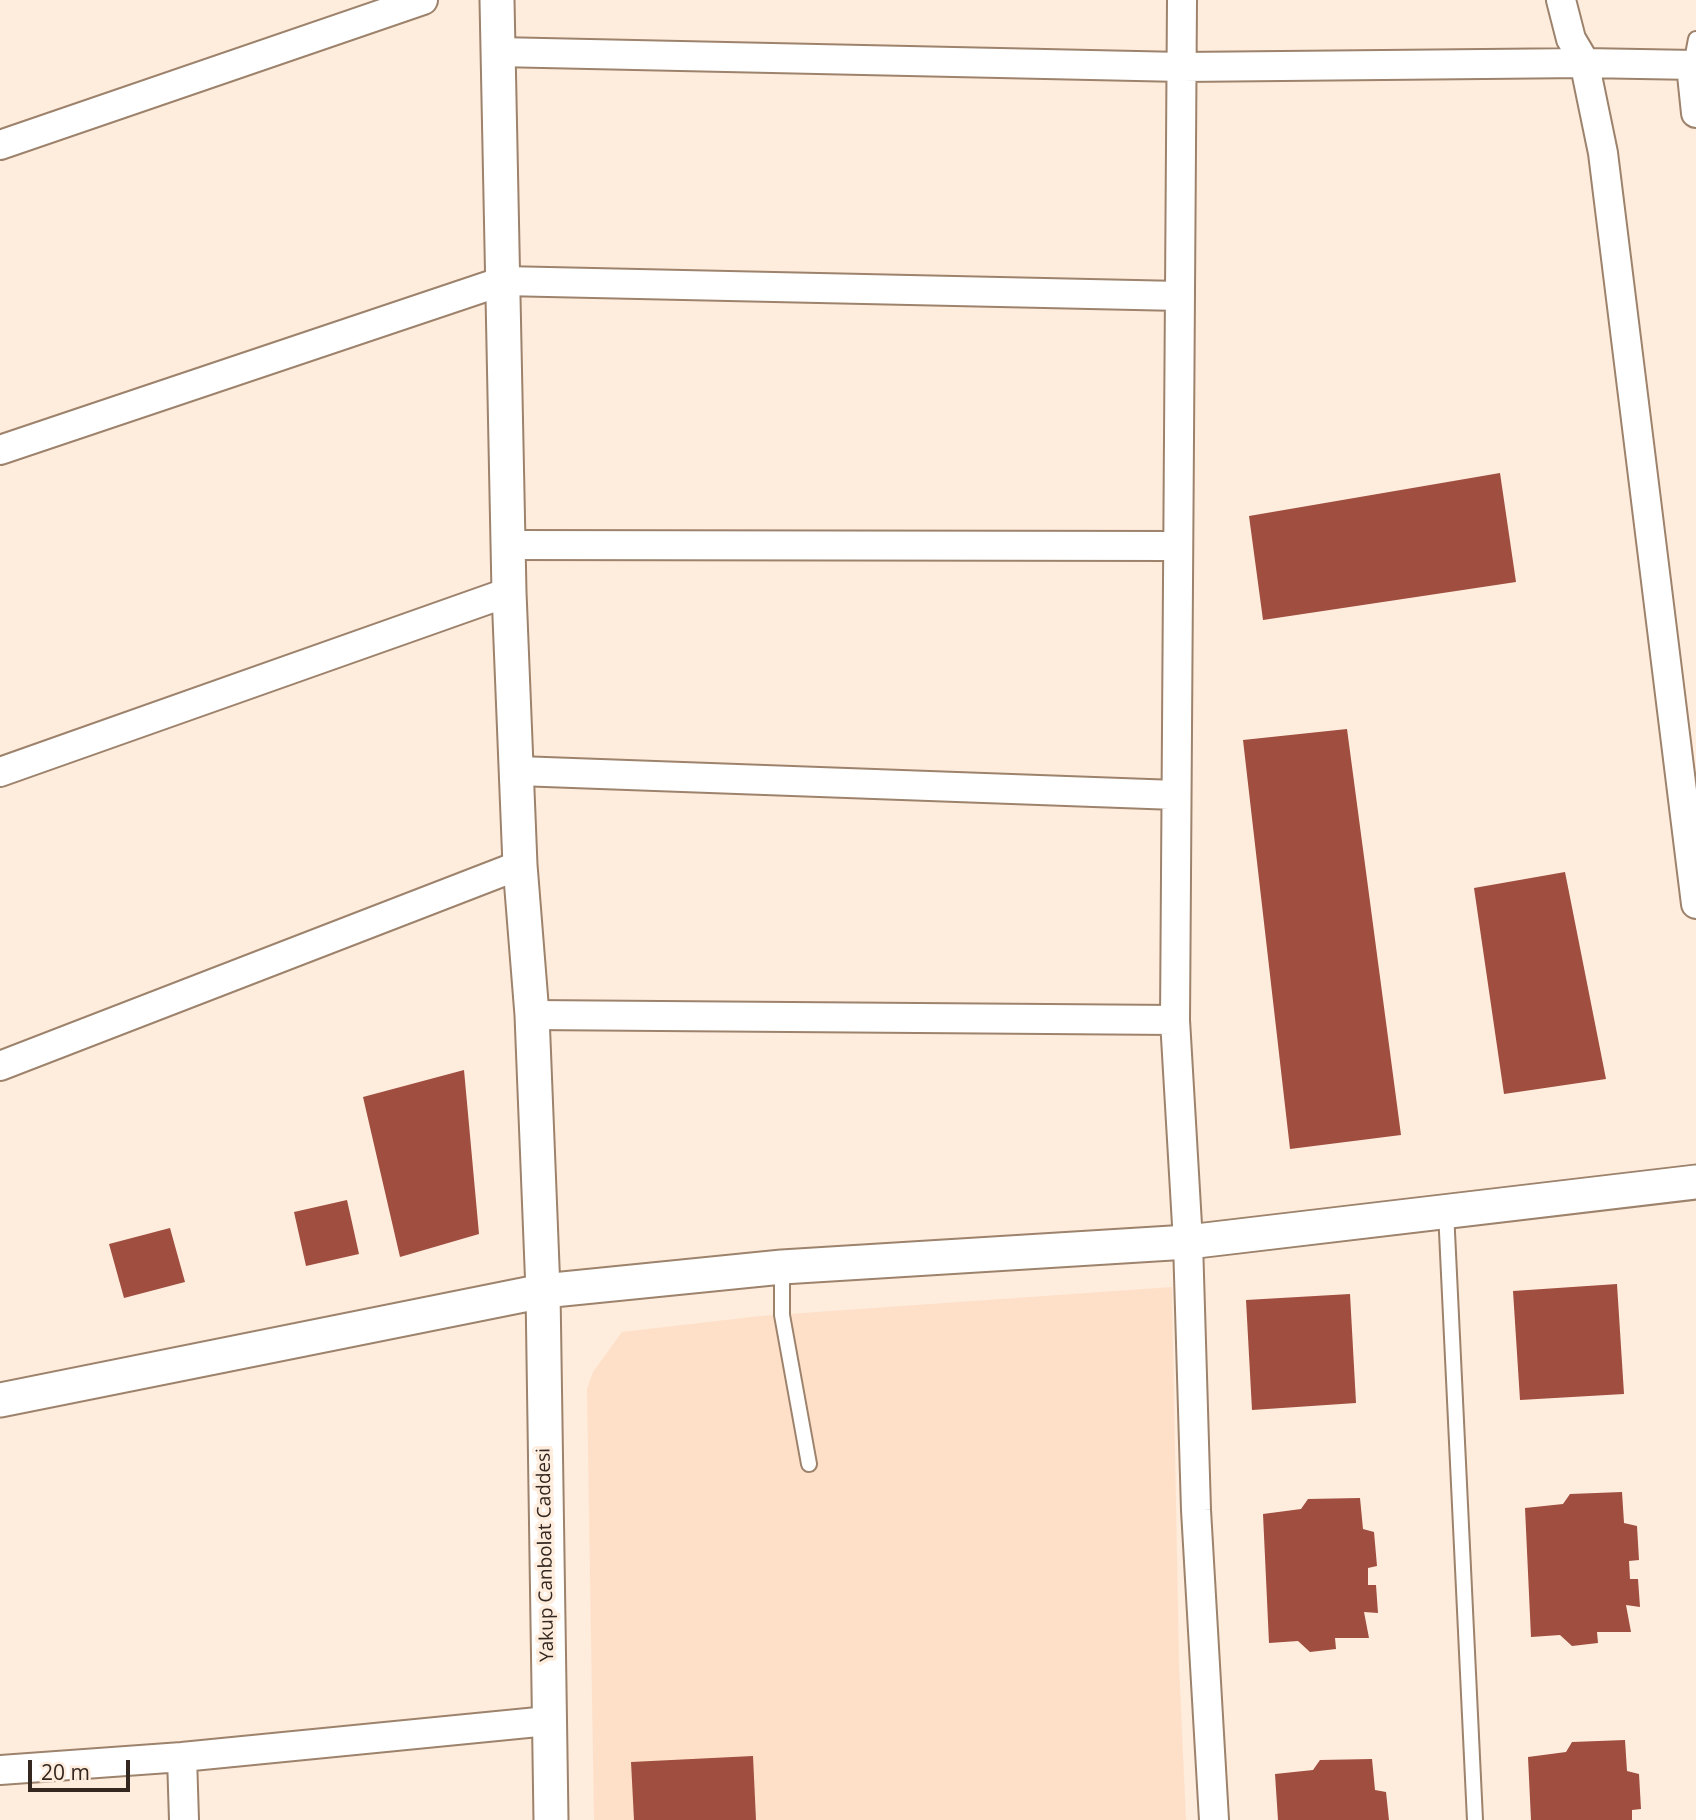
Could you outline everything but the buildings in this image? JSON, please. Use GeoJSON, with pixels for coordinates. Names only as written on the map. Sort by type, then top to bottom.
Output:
{"type":"FeatureCollection","features":[{"type":"Feature","properties":{"kind":"street"},"geometry":{"type":"LineString","coordinates":[[0,145],[423,0]]}},
{"type":"Feature","properties":{"kind":"street","name":"Yakup Canbolat Caddesi"},"geometry":{"type":"LineString","coordinates":[[497,0],[509,593],[520,865],[532,1015],[543,1291],[551,1820]]}},
{"type":"Feature","properties":{"kind":"street"},"geometry":{"type":"LineString","coordinates":[[1182,0],[1175,1020],[1188,1242],[1196,1510],[1214,1820]]}},
{"type":"Feature","properties":{"kind":"street"},"geometry":{"type":"LineString","coordinates":[[1561,0],[1571,39],[1584,63],[1603,153],[1696,904]]}},
{"type":"Feature","properties":{"kind":"street"},"geometry":{"type":"LineString","coordinates":[[498,52],[1182,67],[1584,63],[1694,56],[1696,113]]}},
{"type":"Feature","properties":{"kind":"street"},"geometry":{"type":"LineString","coordinates":[[0,450],[503,281],[1180,296]]}},
{"type":"Feature","properties":{"kind":"street"},"geometry":{"type":"LineString","coordinates":[[508,545],[1178,546]]}},
{"type":"Feature","properties":{"kind":"street"},"geometry":{"type":"LineString","coordinates":[[0,772],[509,593]]}},
{"type":"Feature","properties":{"kind":"street"},"geometry":{"type":"LineString","coordinates":[[518,771],[1177,795]]}},
{"type":"Feature","properties":{"kind":"street"},"geometry":{"type":"LineString","coordinates":[[0,1066],[520,865]]}},
{"type":"Feature","properties":{"kind":"street"},"geometry":{"type":"LineString","coordinates":[[532,1015],[1175,1020]]}},
{"type":"Feature","properties":{"kind":"street"},"geometry":{"type":"LineString","coordinates":[[0,1400],[543,1291],[782,1267],[1188,1242],[1696,1182]]}},
{"type":"Feature","properties":{"kind":"street"},"geometry":{"type":"LineString","coordinates":[[0,1770],[182,1757],[548,1721]]}},
{"type":"Feature","properties":{"kind":"street"},"geometry":{"type":"LineString","coordinates":[[182,1757],[184,1820]]}},
{"type":"Feature","properties":{"kind":"lane"},"geometry":{"type":"LineString","coordinates":[[1446,1211],[1475,1820]]}},
{"type":"Feature","properties":{"kind":"lane"},"geometry":{"type":"LineString","coordinates":[[782,1267],[782,1315],[808,1464]]}},
{"type":"Feature","properties":{"kind":"shaded area"},"geometry":{"type":"Polygon","coordinates":[[[1172,1287],[1179,1664],[1186,1820],[594,1820],[587,1389],[593,1372],[622,1332],[760,1316],[1172,1287]]]}}]}
